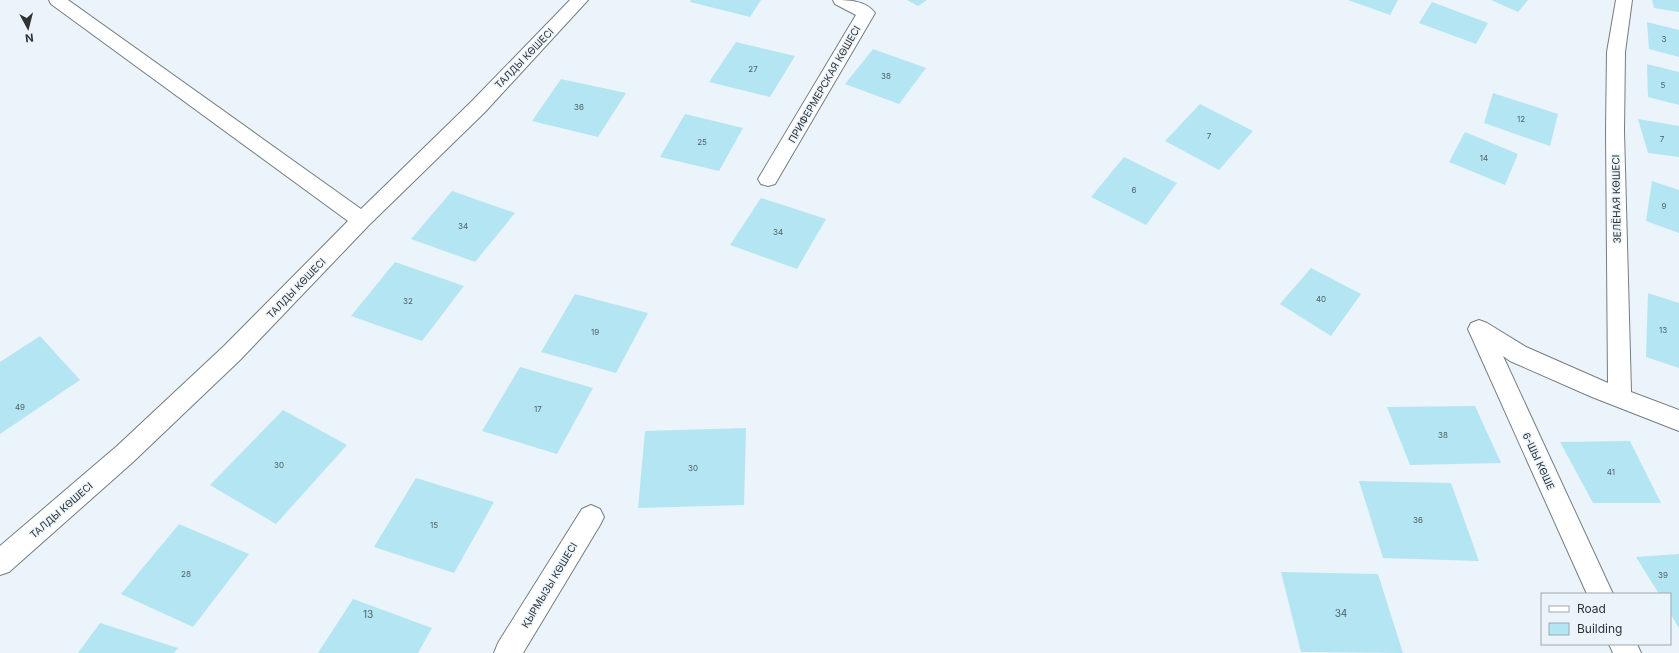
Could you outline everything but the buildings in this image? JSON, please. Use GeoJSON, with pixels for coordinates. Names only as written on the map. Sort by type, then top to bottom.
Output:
{"type":"FeatureCollection","features":[{"type":"Feature","properties":{"kind":"street"},"geometry":{"type":"LineString","coordinates":[[58,0],[362,220]]}},
{"type":"Feature","properties":{"kind":"street","name":"ТАЛДЫ КӨШЕСІ"},"geometry":{"type":"LineString","coordinates":[[0,563],[124,454],[232,353],[362,220],[478,107],[580,0]]}},
{"type":"Feature","properties":{"kind":"street","name":"ПРИФЕРМЕРСКАЯ КӨШЕСІ"},"geometry":{"type":"LineString","coordinates":[[768,179],[866,13],[841,0]]}},
{"type":"Feature","properties":{"kind":"street","name":"ЗЕЛЁНАЯ КӨШЕСІ"},"geometry":{"type":"LineString","coordinates":[[1620,398],[1615,131],[1616,52],[1624,0]]}},
{"type":"Feature","properties":{"kind":"street","name":"6-ШЫ КӨШЕ"},"geometry":{"type":"LineString","coordinates":[[1600,593],[1479,329],[1518,354],[1620,398]]}},
{"type":"Feature","properties":{"kind":"street"},"geometry":{"type":"LineString","coordinates":[[1620,398],[1679,421]]}},
{"type":"Feature","properties":{"kind":"street","name":"ҚЫРМЫЗЫ КӨШЕСІ"},"geometry":{"type":"LineString","coordinates":[[508,653],[591,517]]}}]}
